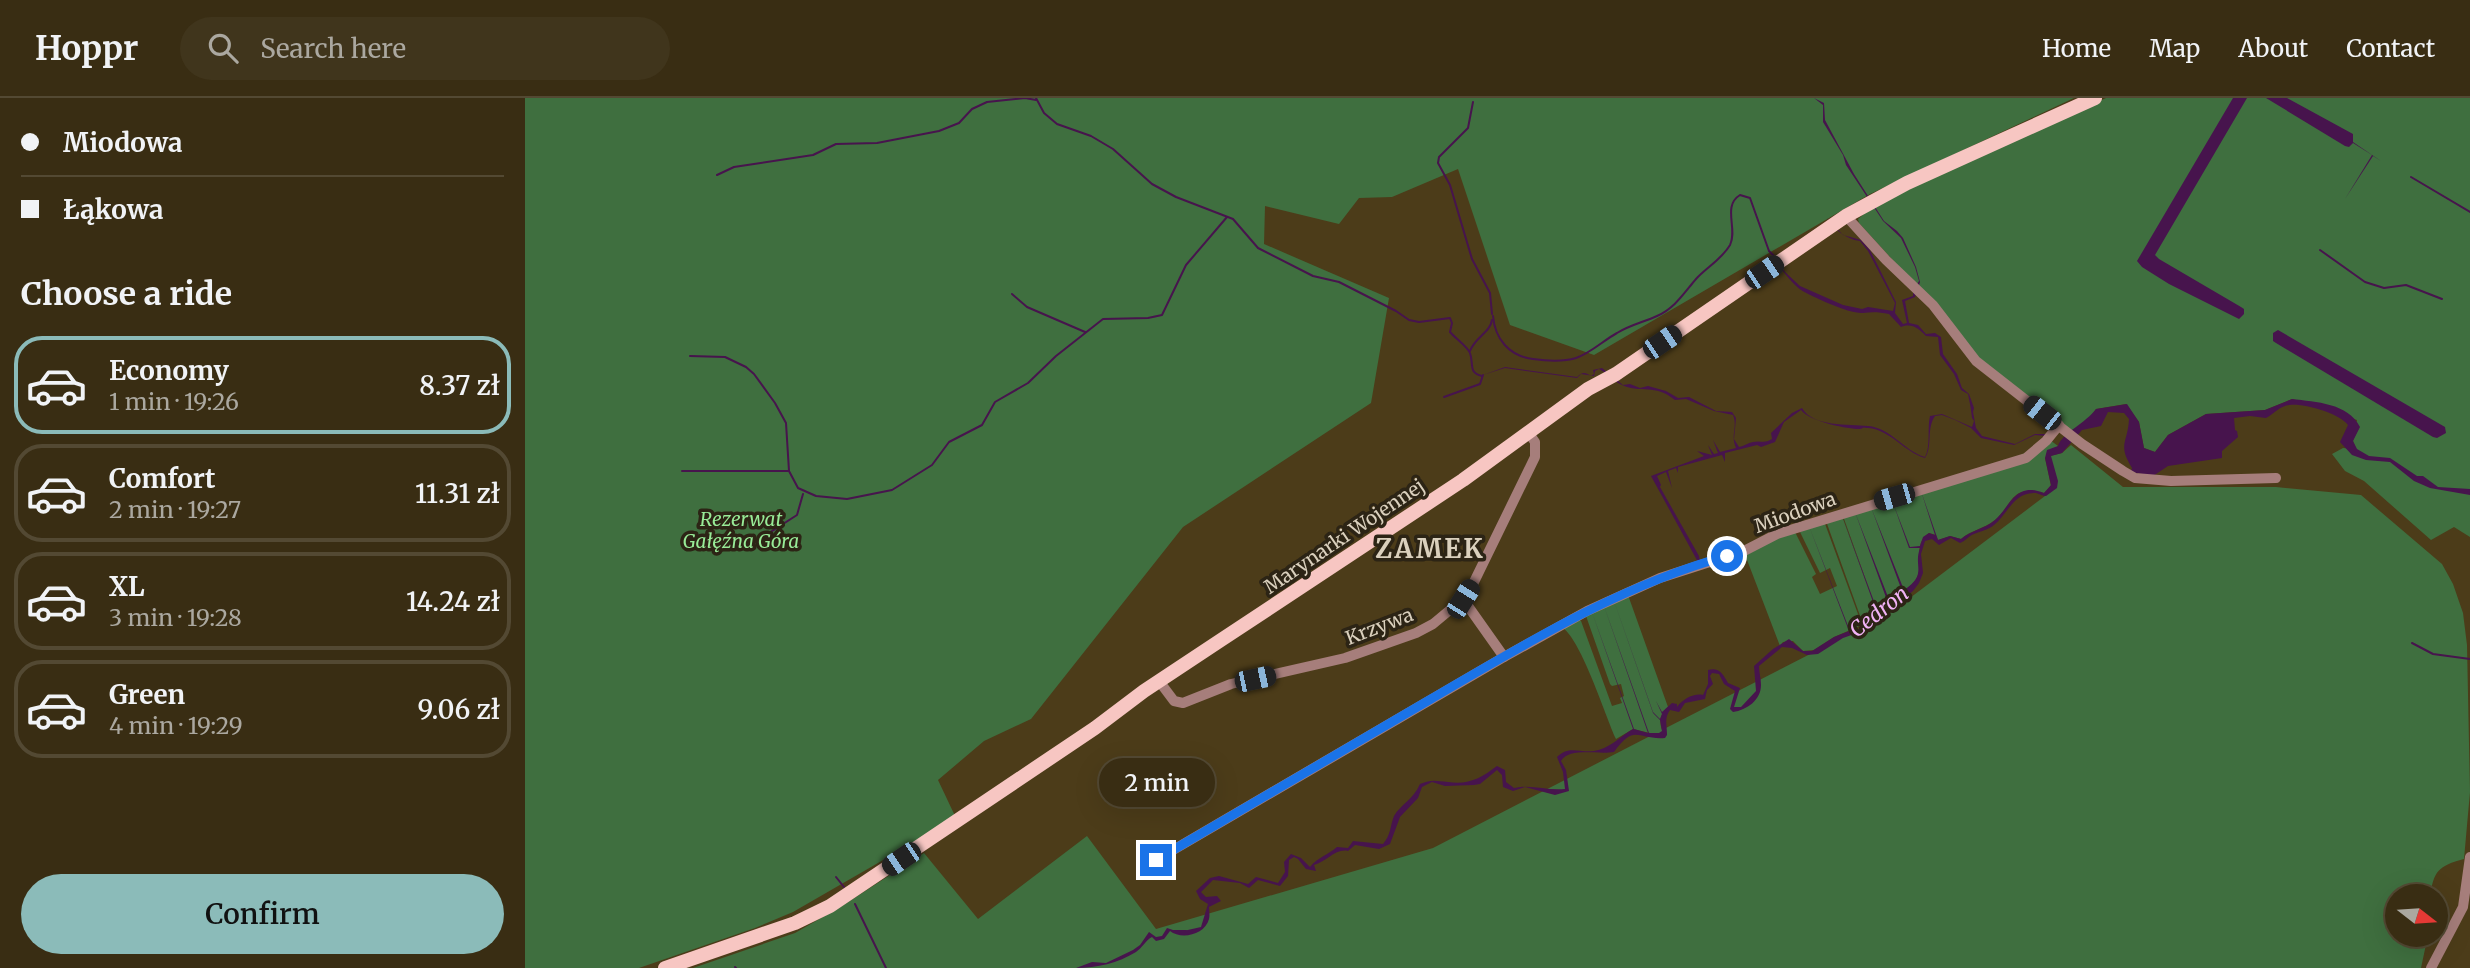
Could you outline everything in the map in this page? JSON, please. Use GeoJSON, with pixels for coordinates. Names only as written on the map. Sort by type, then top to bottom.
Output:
{"type":"FeatureCollection","features":[{"type":"Feature","properties":{"kind":"main road","name":"Marynarki Wojennej"},"geometry":{"type":"LineString","coordinates":[[665,968],[795,923],[830,905],[1228,641],[1247,625],[1592,394],[1616,374],[1846,216],[1907,183],[2095,98]]}},
{"type":"Feature","properties":{"kind":"street"},"geometry":{"type":"LineString","coordinates":[[1846,216],[1886,260],[1933,305],[1976,361],[2082,444],[2135,478],[2171,481],[2276,478]]}},
{"type":"Feature","properties":{"kind":"street","name":"Miodowa"},"geometry":{"type":"LineString","coordinates":[[1156,860],[1587,611],[1672,573],[1744,551],[1777,534],[1808,523],[2026,458],[2046,441],[2059,425]]}},
{"type":"Feature","properties":{"kind":"street","name":"Krzywa"},"geometry":{"type":"LineString","coordinates":[[1161,684],[1174,701],[1183,703],[1231,684],[1345,658],[1416,633],[1433,624],[1463,599],[1474,582],[1533,461],[1526,437]]}},
{"type":"Feature","properties":{"kind":"street"},"geometry":{"type":"LineString","coordinates":[[1463,599],[1504,657]]}},
{"type":"Feature","properties":{"kind":"street"},"geometry":{"type":"LineString","coordinates":[[2431,968],[2466,907],[2470,857]]}},
{"type":"Feature","properties":{"kind":"green space","name":"Rezerwat Gałęźna Góra"},"geometry":{"type":"Polygon","coordinates":[[[525,98],[2074,98],[1870,194],[1594,355],[1510,325],[1458,169],[1392,197],[1359,198],[1339,224],[1265,206],[1264,244],[1389,298],[1371,403],[1183,527],[1031,719],[984,741],[938,780],[956,818],[793,912],[755,928],[639,968],[525,968],[525,98]]]}},
{"type":"Feature","properties":{"kind":"green space"},"geometry":{"type":"Polygon","coordinates":[[[2106,98],[2470,98],[2470,537],[2454,527],[2431,540],[2364,481],[2345,471],[2332,454],[2343,448],[2356,449],[2353,441],[2357,420],[2292,399],[2265,410],[2206,414],[2168,435],[2155,452],[2144,448],[2139,422],[2126,404],[2096,409],[2089,419],[2072,431],[1977,359],[1932,303],[1859,223],[1858,219],[1864,211],[1904,189],[2106,98]]]}},
{"type":"Feature","properties":{"kind":"green space"},"geometry":{"type":"Polygon","coordinates":[[[2050,440],[2058,446],[2045,458],[2051,486],[2044,493],[2033,491],[2018,494],[1995,520],[1961,539],[1950,536],[1938,540],[1936,535],[1929,533],[1921,543],[1917,578],[1863,624],[1826,521],[1842,516],[1872,597],[1843,516],[1989,471],[2050,440]]]}},
{"type":"Feature","properties":{"kind":"green space"},"geometry":{"type":"Polygon","coordinates":[[[2071,445],[2123,487],[2276,487],[2361,495],[2442,564],[2453,584],[2463,613],[2467,645],[2470,792],[2464,859],[2443,867],[2432,884],[2385,884],[2385,947],[2425,947],[2421,968],[693,968],[795,933],[924,853],[978,919],[1087,836],[1156,929],[1433,848],[1654,734],[1633,729],[1616,739],[1578,648],[1563,628],[1578,619],[1581,621],[1612,706],[1622,703],[1620,698],[1624,696],[1621,684],[1610,684],[1586,616],[1628,595],[1668,707],[1661,718],[1662,730],[1890,613],[2053,490],[2050,456],[2062,453],[2071,445]]]}},
{"type":"Feature","properties":{"kind":"green space"},"geometry":{"type":"Polygon","coordinates":[[[1824,521],[1862,625],[1834,637],[1814,650],[1803,651],[1793,641],[1783,642],[1780,646],[1744,552],[1794,530],[1816,574],[1812,577],[1820,594],[1837,586],[1830,568],[1820,573],[1800,532],[1824,521]]]}},
{"type":"Feature","properties":{"kind":"water"},"geometry":{"type":"Polygon","coordinates":[[[1814,98],[1824,103],[1825,120],[1854,174],[1884,221],[1903,238],[1916,267],[1920,282],[1915,297],[1905,301],[1909,323],[1918,325],[1926,334],[1935,333],[1941,337],[1943,354],[1957,374],[1962,388],[1969,394],[1976,428],[1982,436],[2015,444],[2035,434],[2047,434],[2035,435],[2014,445],[1981,438],[1971,428],[1955,420],[1942,415],[1935,416],[1932,421],[1929,448],[1925,458],[1910,451],[1884,433],[1825,422],[1876,428],[1925,457],[1930,416],[1942,414],[1972,427],[1974,421],[1968,394],[1961,390],[1954,374],[1940,355],[1938,337],[1926,336],[1912,326],[1901,327],[1889,314],[1857,313],[1814,297],[1793,283],[1773,257],[1774,255],[1785,272],[1800,286],[1843,305],[1893,311],[1895,303],[1868,251],[1860,241],[1844,235],[1861,240],[1870,250],[1896,302],[1895,313],[1903,324],[1907,323],[1902,300],[1913,296],[1919,281],[1915,267],[1901,238],[1883,221],[1846,165],[1823,122],[1823,105],[1814,98]]]}},
{"type":"Feature","properties":{"kind":"water"},"geometry":{"type":"Polygon","coordinates":[[[2233,98],[2247,98],[2155,255],[2244,309],[2244,314],[2239,319],[2169,284],[2137,261],[2233,98]]]}},
{"type":"Feature","properties":{"kind":"water"},"geometry":{"type":"Polygon","coordinates":[[[2266,98],[2287,98],[2353,134],[2353,142],[2381,161],[2373,156],[2345,199],[2372,155],[2353,143],[2349,147],[2345,146],[2266,98]]]}},
{"type":"Feature","properties":{"kind":"water"},"geometry":{"type":"Polygon","coordinates":[[[2278,330],[2445,427],[2446,433],[2437,438],[2433,437],[2276,343],[2273,341],[2273,333],[2278,330]]]}},
{"type":"Feature","properties":{"kind":"water"},"geometry":{"type":"Polygon","coordinates":[[[1505,367],[1577,377],[1580,374],[1584,373],[1590,375],[1581,374],[1577,378],[1505,368],[1483,375],[1505,367]]]}},
{"type":"Feature","properties":{"kind":"water"},"geometry":{"type":"Polygon","coordinates":[[[1602,368],[1623,385],[1630,384],[1640,388],[1648,386],[1678,398],[1689,397],[1716,411],[1732,412],[1736,418],[1734,439],[1733,415],[1714,411],[1686,399],[1675,400],[1654,390],[1629,388],[1619,384],[1599,369],[1592,376],[1593,370],[1602,368]]]}},
{"type":"Feature","properties":{"kind":"water"},"geometry":{"type":"Polygon","coordinates":[[[2292,399],[2331,405],[2348,413],[2360,427],[2353,441],[2357,449],[2369,456],[2390,458],[2438,487],[2470,489],[2470,495],[2430,488],[2414,481],[2390,462],[2366,460],[2352,455],[2340,442],[2348,425],[2328,412],[2299,405],[2282,407],[2266,418],[2234,418],[2238,437],[2222,451],[2222,458],[2168,466],[2153,476],[2131,472],[2124,448],[2129,419],[2124,413],[2108,412],[2101,426],[2082,430],[2062,453],[2051,456],[2058,481],[2057,488],[2046,496],[2028,493],[2022,496],[1994,525],[1960,543],[1951,538],[1939,545],[1932,539],[1925,541],[1921,554],[1923,573],[1913,591],[1863,631],[1843,638],[1818,654],[1807,655],[1782,647],[1759,666],[1759,695],[1748,707],[1733,712],[1730,709],[1735,691],[1724,684],[1719,674],[1712,673],[1710,676],[1713,684],[1707,690],[1705,699],[1685,703],[1679,712],[1670,710],[1666,719],[1665,738],[1632,735],[1614,752],[1570,754],[1561,761],[1566,770],[1569,791],[1555,795],[1525,787],[1565,789],[1563,772],[1557,757],[1561,753],[1570,750],[1599,750],[1633,729],[1593,615],[1634,729],[1648,733],[1604,606],[1649,733],[1662,731],[1660,720],[1653,713],[1614,601],[1653,712],[1660,719],[1662,714],[1656,701],[1662,712],[1672,703],[1677,704],[1677,707],[1689,697],[1703,695],[1708,684],[1708,670],[1712,669],[1720,672],[1728,683],[1740,688],[1734,707],[1741,707],[1756,691],[1754,666],[1773,649],[1789,639],[1803,651],[1812,651],[1849,631],[1809,526],[1850,631],[1860,629],[1877,613],[1842,516],[1878,612],[1888,603],[1855,512],[1890,602],[1902,591],[1871,507],[1904,590],[1918,575],[1920,548],[1909,548],[1893,503],[1910,547],[1920,546],[1923,537],[1929,533],[1935,535],[1921,491],[1938,540],[1950,536],[1961,539],[1995,520],[2020,493],[2034,490],[2044,493],[2051,485],[2045,458],[2047,450],[2058,446],[2064,437],[2096,409],[2127,404],[2139,422],[2144,448],[2155,452],[2168,435],[2206,414],[2265,410],[2292,399]]]}},
{"type":"Feature","properties":{"kind":"water"},"geometry":{"type":"Polygon","coordinates":[[[1802,408],[1811,417],[1801,410],[1784,422],[1775,442],[1725,453],[1725,462],[1722,455],[1678,467],[1678,473],[1676,468],[1668,471],[1672,488],[1666,472],[1657,476],[1660,487],[1699,556],[1698,562],[1651,476],[1704,456],[1697,451],[1712,455],[1708,445],[1714,454],[1718,453],[1713,440],[1720,452],[1736,448],[1734,439],[1739,447],[1772,439],[1771,433],[1792,413],[1802,408]]]}},
{"type":"Feature","properties":{"kind":"water"},"geometry":{"type":"Polygon","coordinates":[[[1497,766],[1505,770],[1506,782],[1514,788],[1524,787],[1513,791],[1503,787],[1502,775],[1497,770],[1480,784],[1445,786],[1432,782],[1422,787],[1418,798],[1400,817],[1390,844],[1379,849],[1355,845],[1348,851],[1339,851],[1314,865],[1316,871],[1306,869],[1294,857],[1289,860],[1288,876],[1280,886],[1258,880],[1249,888],[1240,883],[1213,880],[1201,892],[1206,897],[1217,896],[1221,901],[1209,907],[1209,918],[1203,929],[1186,935],[1170,931],[1164,939],[1156,941],[1152,937],[1136,952],[1115,962],[1076,968],[1092,962],[1106,963],[1133,950],[1149,932],[1156,937],[1162,936],[1167,928],[1179,932],[1201,927],[1208,904],[1200,899],[1196,891],[1210,878],[1219,876],[1248,884],[1256,877],[1278,883],[1285,872],[1284,862],[1291,854],[1301,858],[1310,867],[1337,847],[1348,848],[1353,841],[1383,844],[1394,816],[1424,782],[1469,781],[1497,766]]]}},
{"type":"Feature","properties":{"kind":"waterway"},"geometry":{"type":"LineString","coordinates":[[717,175],[734,167],[813,155],[836,144],[877,143],[939,131],[959,123],[972,109],[987,102],[1025,98],[1036,100]]}},
{"type":"Feature","properties":{"kind":"waterway"},"geometry":{"type":"LineString","coordinates":[[1036,98],[1044,113],[1057,124],[1091,136],[1113,149],[1152,184],[1176,197],[1233,219],[1258,248],[1313,276],[1339,282],[1409,320],[1419,322],[1450,318],[1450,332],[1469,351],[1473,370],[1482,376]]}},
{"type":"Feature","properties":{"kind":"waterway"},"geometry":{"type":"LineString","coordinates":[[1473,102],[1468,128],[1439,157],[1438,163],[1450,185],[1472,259],[1490,293],[1492,314]]}},
{"type":"Feature","properties":{"kind":"waterway"},"geometry":{"type":"LineString","coordinates":[[2411,177],[2470,212]]}},
{"type":"Feature","properties":{"kind":"waterway"},"geometry":{"type":"LineString","coordinates":[[1493,316],[1500,339],[1517,354],[1555,361],[1582,356],[1622,330],[1663,313],[1679,300],[1730,245],[1732,205],[1740,195],[1750,198],[1769,251],[1774,256]]}},
{"type":"Feature","properties":{"kind":"waterway"},"geometry":{"type":"LineString","coordinates":[[690,356],[725,357],[754,374],[786,423],[789,471],[798,488],[816,496],[847,499],[892,490],[932,465],[949,442],[982,425],[995,402],[1028,383],[1056,356],[1103,319],[1162,315],[1186,265],[1227,217]]}},
{"type":"Feature","properties":{"kind":"waterway"},"geometry":{"type":"LineString","coordinates":[[2320,250],[2365,282],[2384,288],[2406,285],[2442,299]]}},
{"type":"Feature","properties":{"kind":"waterway"},"geometry":{"type":"LineString","coordinates":[[1012,294],[1027,307],[1085,332]]}},
{"type":"Feature","properties":{"kind":"waterway"},"geometry":{"type":"LineString","coordinates":[[1470,351],[1492,320]]}},
{"type":"Feature","properties":{"kind":"waterway"},"geometry":{"type":"LineString","coordinates":[[1444,397],[1480,384],[1483,375]]}},
{"type":"Feature","properties":{"kind":"waterway"},"geometry":{"type":"LineString","coordinates":[[682,471],[789,471]]}},
{"type":"Feature","properties":{"kind":"waterway"},"geometry":{"type":"LineString","coordinates":[[752,544],[797,515],[803,494]]}},
{"type":"Feature","properties":{"kind":"waterway"},"geometry":{"type":"LineString","coordinates":[[2412,643],[2433,654],[2470,659]]}},
{"type":"Feature","properties":{"kind":"waterway"},"geometry":{"type":"LineString","coordinates":[[836,877],[844,887]]}},
{"type":"Feature","properties":{"kind":"waterway"},"geometry":{"type":"LineString","coordinates":[[855,904],[886,968]]}},
{"type":"Feature","properties":{"kind":"waterway","name":"Cedron"},"geometry":{"type":"LineString","coordinates":[[1174,931],[1186,931]]}},
{"type":"Feature","properties":{"kind":"district","name":"ZAMEK"},"geometry":{"type":"Point","coordinates":[1430,549]}},
{"type":"Feature","properties":{"kind":"route"},"geometry":{"type":"LineString","coordinates":[[1156,860],[1587,611],[1672,573],[1727,556]]}}]}
